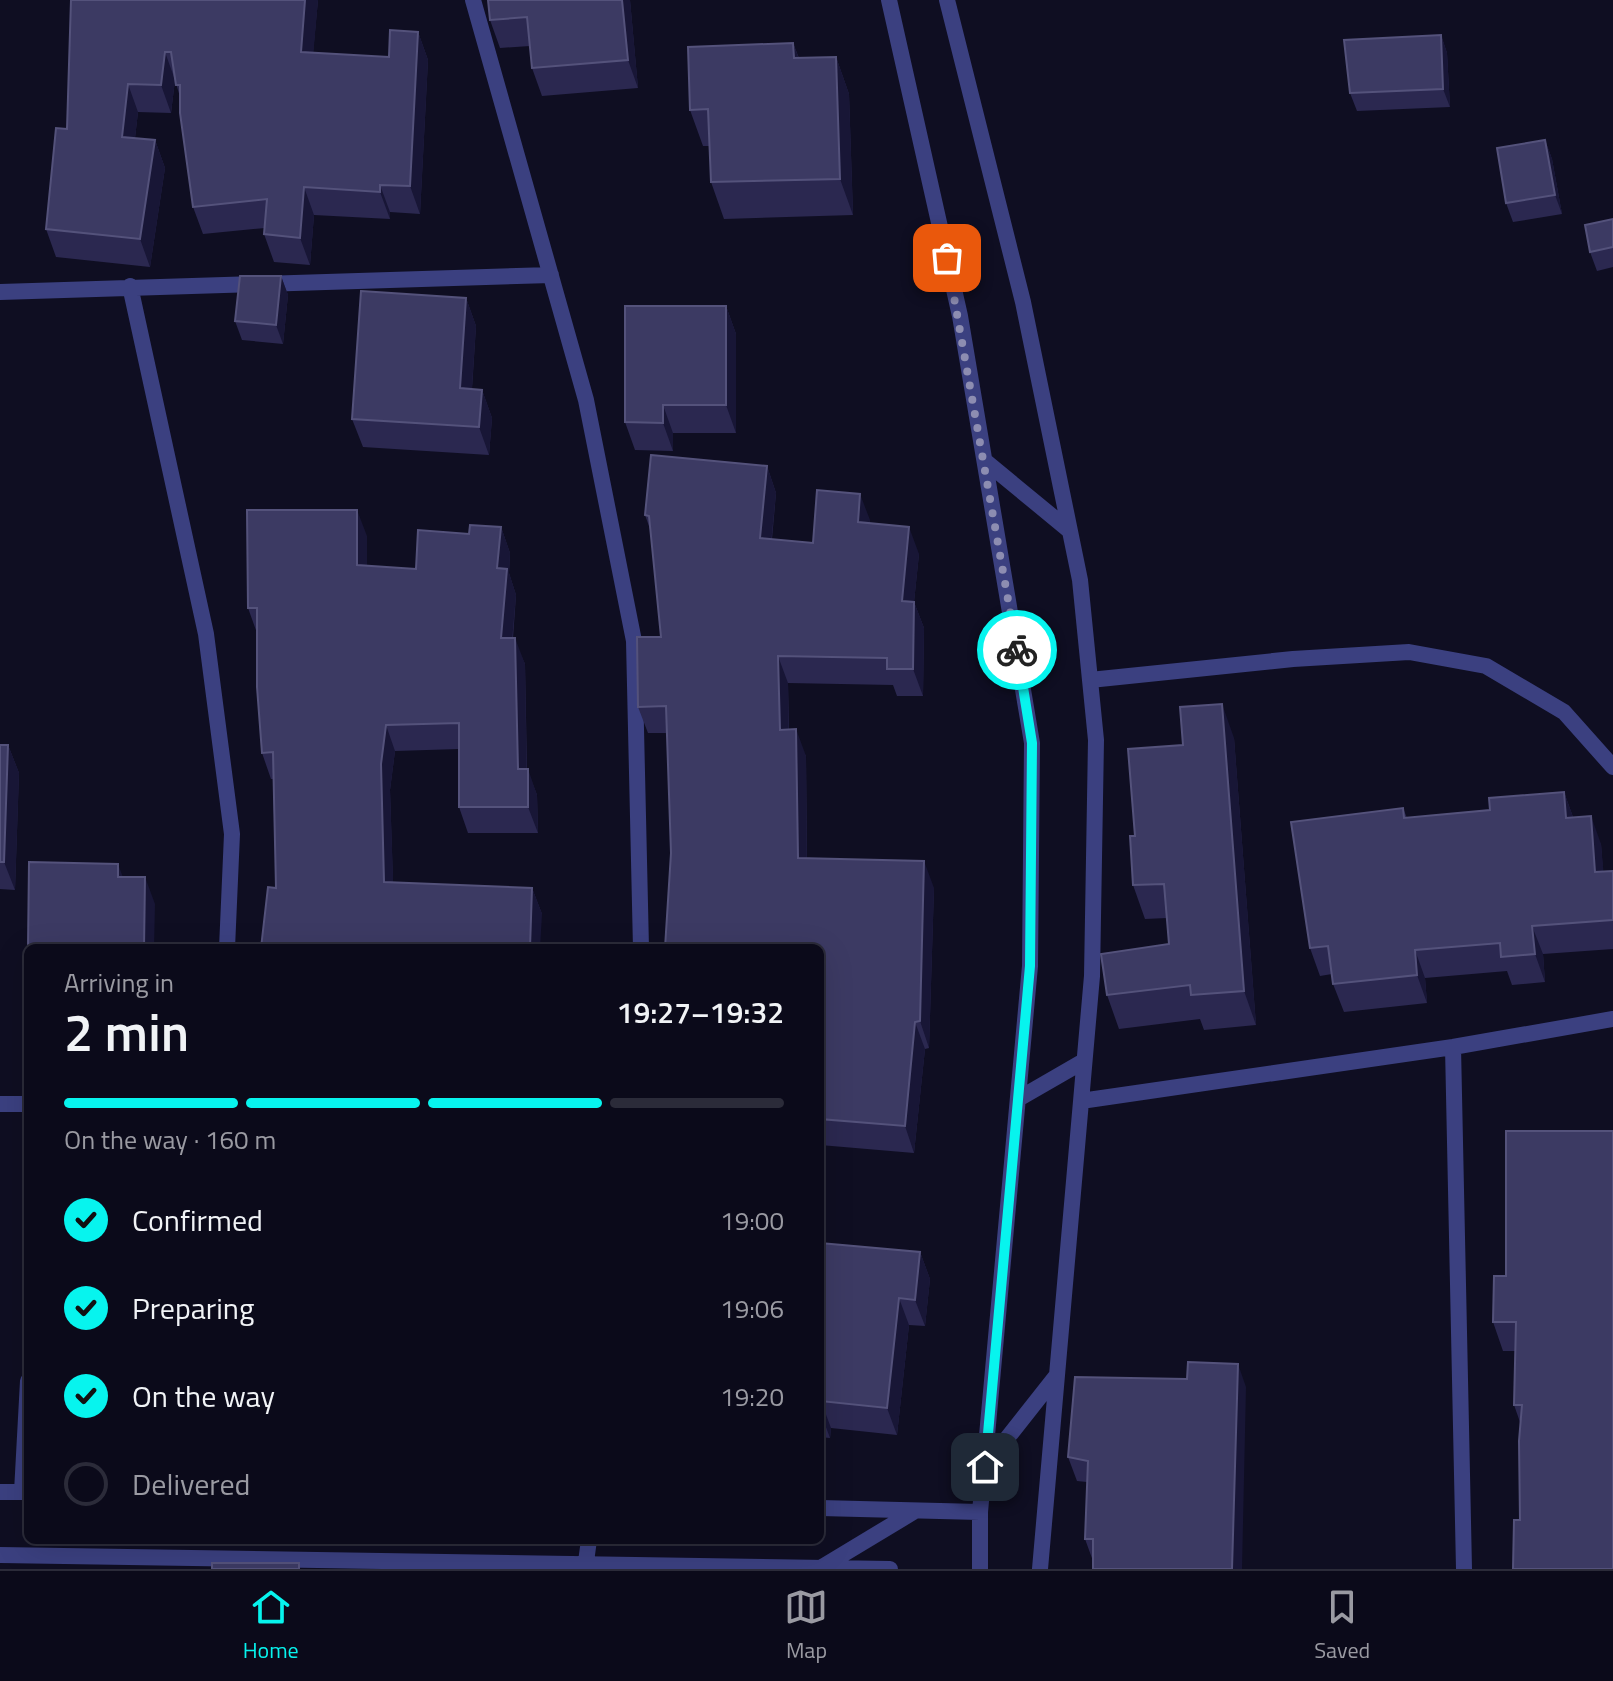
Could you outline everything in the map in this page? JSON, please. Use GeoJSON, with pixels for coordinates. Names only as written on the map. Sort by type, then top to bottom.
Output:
{"type":"FeatureCollection","features":[{"type":"Feature","properties":{"kind":"street"},"geometry":{"type":"LineString","coordinates":[[473,0],[586,400],[634,641],[641,944]]}},
{"type":"Feature","properties":{"kind":"street"},"geometry":{"type":"LineString","coordinates":[[889,0],[960,316],[1032,743],[1030,966],[980,1512],[980,1569]]}},
{"type":"Feature","properties":{"kind":"street"},"geometry":{"type":"LineString","coordinates":[[947,0],[1023,302],[1080,580],[1096,756],[1092,976],[1040,1569]]}},
{"type":"Feature","properties":{"kind":"street"},"geometry":{"type":"LineString","coordinates":[[0,292],[551,275]]}},
{"type":"Feature","properties":{"kind":"street"},"geometry":{"type":"LineString","coordinates":[[130,286],[206,634],[232,834],[227,944]]}},
{"type":"Feature","properties":{"kind":"street"},"geometry":{"type":"LineString","coordinates":[[985,461],[1070,531]]}},
{"type":"Feature","properties":{"kind":"street"},"geometry":{"type":"LineString","coordinates":[[1090,680],[1293,659],[1409,652],[1486,666],[1564,712],[1613,767]]}},
{"type":"Feature","properties":{"kind":"street"},"geometry":{"type":"LineString","coordinates":[[1081,1101],[1453,1047],[1613,1019]]}},
{"type":"Feature","properties":{"kind":"street"},"geometry":{"type":"LineString","coordinates":[[1453,1047],[1464,1569]]}},
{"type":"Feature","properties":{"kind":"street"},"geometry":{"type":"LineString","coordinates":[[1018,1099],[1084,1061]]}},
{"type":"Feature","properties":{"kind":"street"},"geometry":{"type":"LineString","coordinates":[[0,1104],[24,1104]]}},
{"type":"Feature","properties":{"kind":"street"},"geometry":{"type":"LineString","coordinates":[[985,1467],[1057,1375]]}},
{"type":"Feature","properties":{"kind":"street"},"geometry":{"type":"LineString","coordinates":[[0,1492],[24,1492]]}},
{"type":"Feature","properties":{"kind":"street"},"geometry":{"type":"LineString","coordinates":[[824,1508],[980,1512]]}},
{"type":"Feature","properties":{"kind":"street"},"geometry":{"type":"LineString","coordinates":[[820,1568],[917,1510]]}},
{"type":"Feature","properties":{"kind":"street"},"geometry":{"type":"LineString","coordinates":[[586,1566],[589,1544]]}},
{"type":"Feature","properties":{"kind":"street"},"geometry":{"type":"LineString","coordinates":[[0,1555],[56,1562],[890,1569]]}},
{"type":"Feature","properties":{"kind":"building"},"geometry":{"type":"Polygon","coordinates":[[[71,0],[305,0],[301,52],[389,57],[390,30],[418,32],[410,186],[380,185],[380,192],[304,187],[300,238],[264,234],[267,199],[193,207],[180,113],[180,85],[176,85],[171,52],[165,52],[161,85],[128,84],[122,137],[155,140],[140,239],[46,229],[56,128],[67,129],[71,0]]]}},
{"type":"Feature","properties":{"kind":"building"},"geometry":{"type":"Polygon","coordinates":[[[488,0],[622,0],[628,60],[532,68],[527,17],[490,20],[488,0]]]}},
{"type":"Feature","properties":{"kind":"building"},"geometry":{"type":"Polygon","coordinates":[[[1441,35],[1443,89],[1350,93],[1344,40],[1441,35]]]}},
{"type":"Feature","properties":{"kind":"building"},"geometry":{"type":"Polygon","coordinates":[[[793,43],[794,58],[836,57],[840,179],[711,182],[708,109],[690,110],[688,47],[793,43]]]}},
{"type":"Feature","properties":{"kind":"building"},"geometry":{"type":"Polygon","coordinates":[[[1545,140],[1555,195],[1506,203],[1497,148],[1545,140]]]}},
{"type":"Feature","properties":{"kind":"building"},"geometry":{"type":"Polygon","coordinates":[[[1613,219],[1613,247],[1590,252],[1585,225],[1613,219]]]}},
{"type":"Feature","properties":{"kind":"building"},"geometry":{"type":"Polygon","coordinates":[[[240,276],[281,276],[276,325],[235,321],[240,276]]]}},
{"type":"Feature","properties":{"kind":"building"},"geometry":{"type":"Polygon","coordinates":[[[361,291],[466,298],[460,388],[482,390],[479,427],[352,419],[361,291]]]}},
{"type":"Feature","properties":{"kind":"building"},"geometry":{"type":"Polygon","coordinates":[[[625,306],[726,306],[726,405],[663,405],[663,423],[625,422],[625,306]]]}},
{"type":"Feature","properties":{"kind":"building"},"geometry":{"type":"Polygon","coordinates":[[[651,455],[767,466],[760,538],[813,543],[817,490],[860,494],[858,522],[909,527],[902,601],[914,602],[913,669],[887,669],[887,658],[778,656],[780,730],[796,729],[798,858],[924,861],[920,1021],[915,1022],[905,1126],[824,1119],[824,944],[665,944],[671,853],[666,706],[638,707],[637,637],[661,637],[649,516],[645,515],[651,455]]]}},
{"type":"Feature","properties":{"kind":"building"},"geometry":{"type":"Polygon","coordinates":[[[247,510],[357,510],[357,565],[416,569],[418,530],[469,534],[470,525],[501,527],[497,568],[507,569],[501,638],[515,638],[518,769],[528,769],[528,807],[459,807],[459,723],[386,725],[381,764],[384,882],[532,888],[530,944],[261,944],[268,887],[276,888],[273,752],[262,753],[257,687],[257,608],[248,608],[247,510]]]}},
{"type":"Feature","properties":{"kind":"building"},"geometry":{"type":"Polygon","coordinates":[[[1222,704],[1244,991],[1191,995],[1190,985],[1107,995],[1101,954],[1169,944],[1164,884],[1133,885],[1130,836],[1135,836],[1128,749],[1183,745],[1180,707],[1222,704]]]}},
{"type":"Feature","properties":{"kind":"building"},"geometry":{"type":"Polygon","coordinates":[[[0,745],[8,745],[4,862],[0,862],[0,745]]]}},
{"type":"Feature","properties":{"kind":"building"},"geometry":{"type":"Polygon","coordinates":[[[1564,792],[1566,818],[1591,816],[1595,872],[1613,871],[1613,920],[1532,926],[1535,954],[1501,957],[1500,943],[1415,950],[1417,975],[1333,984],[1328,946],[1310,948],[1291,822],[1403,808],[1404,818],[1490,810],[1489,798],[1564,792]]]}},
{"type":"Feature","properties":{"kind":"building"},"geometry":{"type":"Polygon","coordinates":[[[29,862],[118,864],[118,877],[145,877],[144,944],[28,944],[29,862]]]}},
{"type":"Feature","properties":{"kind":"building"},"geometry":{"type":"Polygon","coordinates":[[[1506,1131],[1613,1131],[1613,1569],[1513,1569],[1514,1520],[1520,1520],[1522,1405],[1514,1405],[1516,1322],[1493,1322],[1494,1276],[1506,1276],[1506,1131]]]}},
{"type":"Feature","properties":{"kind":"building"},"geometry":{"type":"Polygon","coordinates":[[[824,1243],[920,1252],[915,1300],[899,1298],[887,1408],[824,1401],[824,1243]]]}},
{"type":"Feature","properties":{"kind":"building"},"geometry":{"type":"Polygon","coordinates":[[[1188,1362],[1238,1364],[1232,1569],[1093,1569],[1093,1539],[1085,1539],[1088,1461],[1068,1457],[1075,1377],[1187,1379],[1188,1362]]]}},
{"type":"Feature","properties":{"kind":"building"},"geometry":{"type":"Polygon","coordinates":[[[212,1563],[299,1563],[299,1569],[212,1569],[212,1563]]]}},
{"type":"Feature","properties":{"kind":"way so far"},"geometry":{"type":"LineString","coordinates":[[947,258],[960,316],[1017,650]]}},
{"type":"Feature","properties":{"kind":"route"},"geometry":{"type":"LineString","coordinates":[[985,1467],[1030,966],[1032,743],[1017,650]]}}]}
